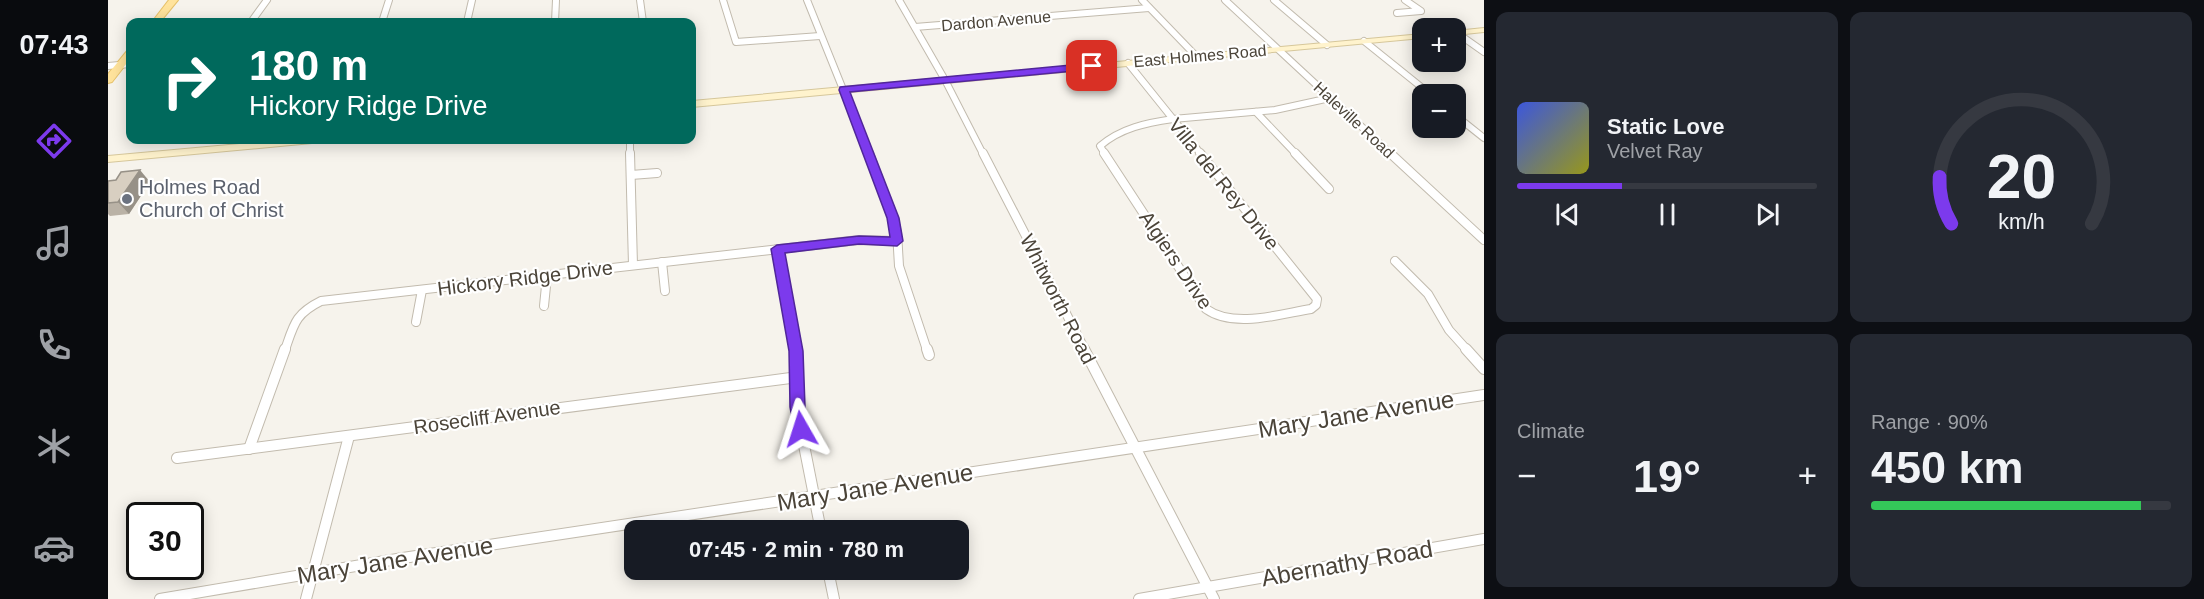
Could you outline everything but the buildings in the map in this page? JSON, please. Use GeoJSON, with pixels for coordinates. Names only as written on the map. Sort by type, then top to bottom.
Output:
{"type":"FeatureCollection","features":[{"type":"Feature","properties":{"kind":"main road"},"geometry":{"type":"LineString","coordinates":[[159,18],[174,0]]}},
{"type":"Feature","properties":{"kind":"main road"},"geometry":{"type":"LineString","coordinates":[[1466,32],[1484,30]]}},
{"type":"Feature","properties":{"kind":"main road","name":"East Holmes Road"},"geometry":{"type":"LineString","coordinates":[[696,104],[1412,37]]}},
{"type":"Feature","properties":{"kind":"main road"},"geometry":{"type":"LineString","coordinates":[[108,80],[125,65]]}},
{"type":"Feature","properties":{"kind":"main road"},"geometry":{"type":"LineString","coordinates":[[108,159],[269,144]]}},
{"type":"Feature","properties":{"kind":"street"},"geometry":{"type":"LineString","coordinates":[[255,18],[267,0]]}},
{"type":"Feature","properties":{"kind":"street"},"geometry":{"type":"LineString","coordinates":[[383,18],[389,0]]}},
{"type":"Feature","properties":{"kind":"street"},"geometry":{"type":"LineString","coordinates":[[468,18],[472,0]]}},
{"type":"Feature","properties":{"kind":"street"},"geometry":{"type":"LineString","coordinates":[[555,18],[556,0]]}},
{"type":"Feature","properties":{"kind":"street"},"geometry":{"type":"LineString","coordinates":[[640,0],[642,18]]}},
{"type":"Feature","properties":{"kind":"street"},"geometry":{"type":"LineString","coordinates":[[723,0],[736,42],[820,36]]}},
{"type":"Feature","properties":{"kind":"street"},"geometry":{"type":"LineString","coordinates":[[807,0],[893,218],[899,266],[929,355]]}},
{"type":"Feature","properties":{"kind":"street","name":"Whitworth Road"},"geometry":{"type":"LineString","coordinates":[[899,0],[945,80],[1214,599]]}},
{"type":"Feature","properties":{"kind":"street"},"geometry":{"type":"LineString","coordinates":[[1142,0],[1197,57]]}},
{"type":"Feature","properties":{"kind":"street","name":"Haleville Road"},"geometry":{"type":"LineString","coordinates":[[1226,0],[1484,240]]}},
{"type":"Feature","properties":{"kind":"street"},"geometry":{"type":"LineString","coordinates":[[1274,0],[1327,45]]}},
{"type":"Feature","properties":{"kind":"street"},"geometry":{"type":"LineString","coordinates":[[1397,13],[1421,11],[1405,0]]}},
{"type":"Feature","properties":{"kind":"street","name":"Dardon Avenue"},"geometry":{"type":"LineString","coordinates":[[915,27],[1149,8]]}},
{"type":"Feature","properties":{"kind":"street"},"geometry":{"type":"LineString","coordinates":[[1466,40],[1484,52]]}},
{"type":"Feature","properties":{"kind":"street"},"geometry":{"type":"LineString","coordinates":[[1364,41],[1418,84]]}},
{"type":"Feature","properties":{"kind":"street","name":"Villa del Rey Drive"},"geometry":{"type":"LineString","coordinates":[[1128,63],[1316,297],[1316,305]]}},
{"type":"Feature","properties":{"kind":"street"},"geometry":{"type":"LineString","coordinates":[[108,66],[125,65]]}},
{"type":"Feature","properties":{"kind":"street"},"geometry":{"type":"LineString","coordinates":[[1172,120],[1256,112],[1330,98]]}},
{"type":"Feature","properties":{"kind":"street"},"geometry":{"type":"LineString","coordinates":[[1256,112],[1329,189]]}},
{"type":"Feature","properties":{"kind":"street","name":"Algiers Drive"},"geometry":{"type":"LineString","coordinates":[[1172,120],[1139,125],[1105,139],[1100,146],[1210,314],[1238,319],[1311,309],[1316,305]]}},
{"type":"Feature","properties":{"kind":"street"},"geometry":{"type":"LineString","coordinates":[[1466,124],[1484,138]]}},
{"type":"Feature","properties":{"kind":"street"},"geometry":{"type":"LineString","coordinates":[[630,144],[633,265]]}},
{"type":"Feature","properties":{"kind":"street"},"geometry":{"type":"LineString","coordinates":[[631,176],[657,173]]}},
{"type":"Feature","properties":{"kind":"street","name":"Hickory Ridge Drive"},"geometry":{"type":"LineString","coordinates":[[249,449],[297,318],[307,308],[321,301],[859,240],[897,241]]}},
{"type":"Feature","properties":{"kind":"street"},"geometry":{"type":"LineString","coordinates":[[777,249],[796,351],[798,415],[819,520]]}},
{"type":"Feature","properties":{"kind":"street"},"geometry":{"type":"LineString","coordinates":[[1395,261],[1432,299],[1447,327],[1484,369]]}},
{"type":"Feature","properties":{"kind":"street"},"geometry":{"type":"LineString","coordinates":[[662,262],[665,291]]}},
{"type":"Feature","properties":{"kind":"street"},"geometry":{"type":"LineString","coordinates":[[544,306],[547,276]]}},
{"type":"Feature","properties":{"kind":"street"},"geometry":{"type":"LineString","coordinates":[[416,322],[423,290]]}},
{"type":"Feature","properties":{"kind":"street","name":"Rosecliff Avenue"},"geometry":{"type":"LineString","coordinates":[[177,458],[798,377]]}},
{"type":"Feature","properties":{"kind":"street","name":"Mary Jane Avenue"},"geometry":{"type":"LineString","coordinates":[[160,599],[313,573],[1484,395]]}},
{"type":"Feature","properties":{"kind":"street"},"geometry":{"type":"LineString","coordinates":[[306,599],[349,436]]}},
{"type":"Feature","properties":{"kind":"street","name":"Abernathy Road"},"geometry":{"type":"LineString","coordinates":[[1139,599],[1484,539]]}},
{"type":"Feature","properties":{"kind":"street"},"geometry":{"type":"LineString","coordinates":[[830,580],[834,599]]}},
{"type":"Feature","properties":{"kind":"place","name":"Holmes Road Church of Christ"},"geometry":{"type":"Point","coordinates":[127,199]}},
{"type":"Feature","properties":{"kind":"route"},"geometry":{"type":"LineString","coordinates":[[801,429],[797,407],[796,351],[777,249],[859,240],[897,241],[896,226],[844,90],[1092,66]]}}]}
